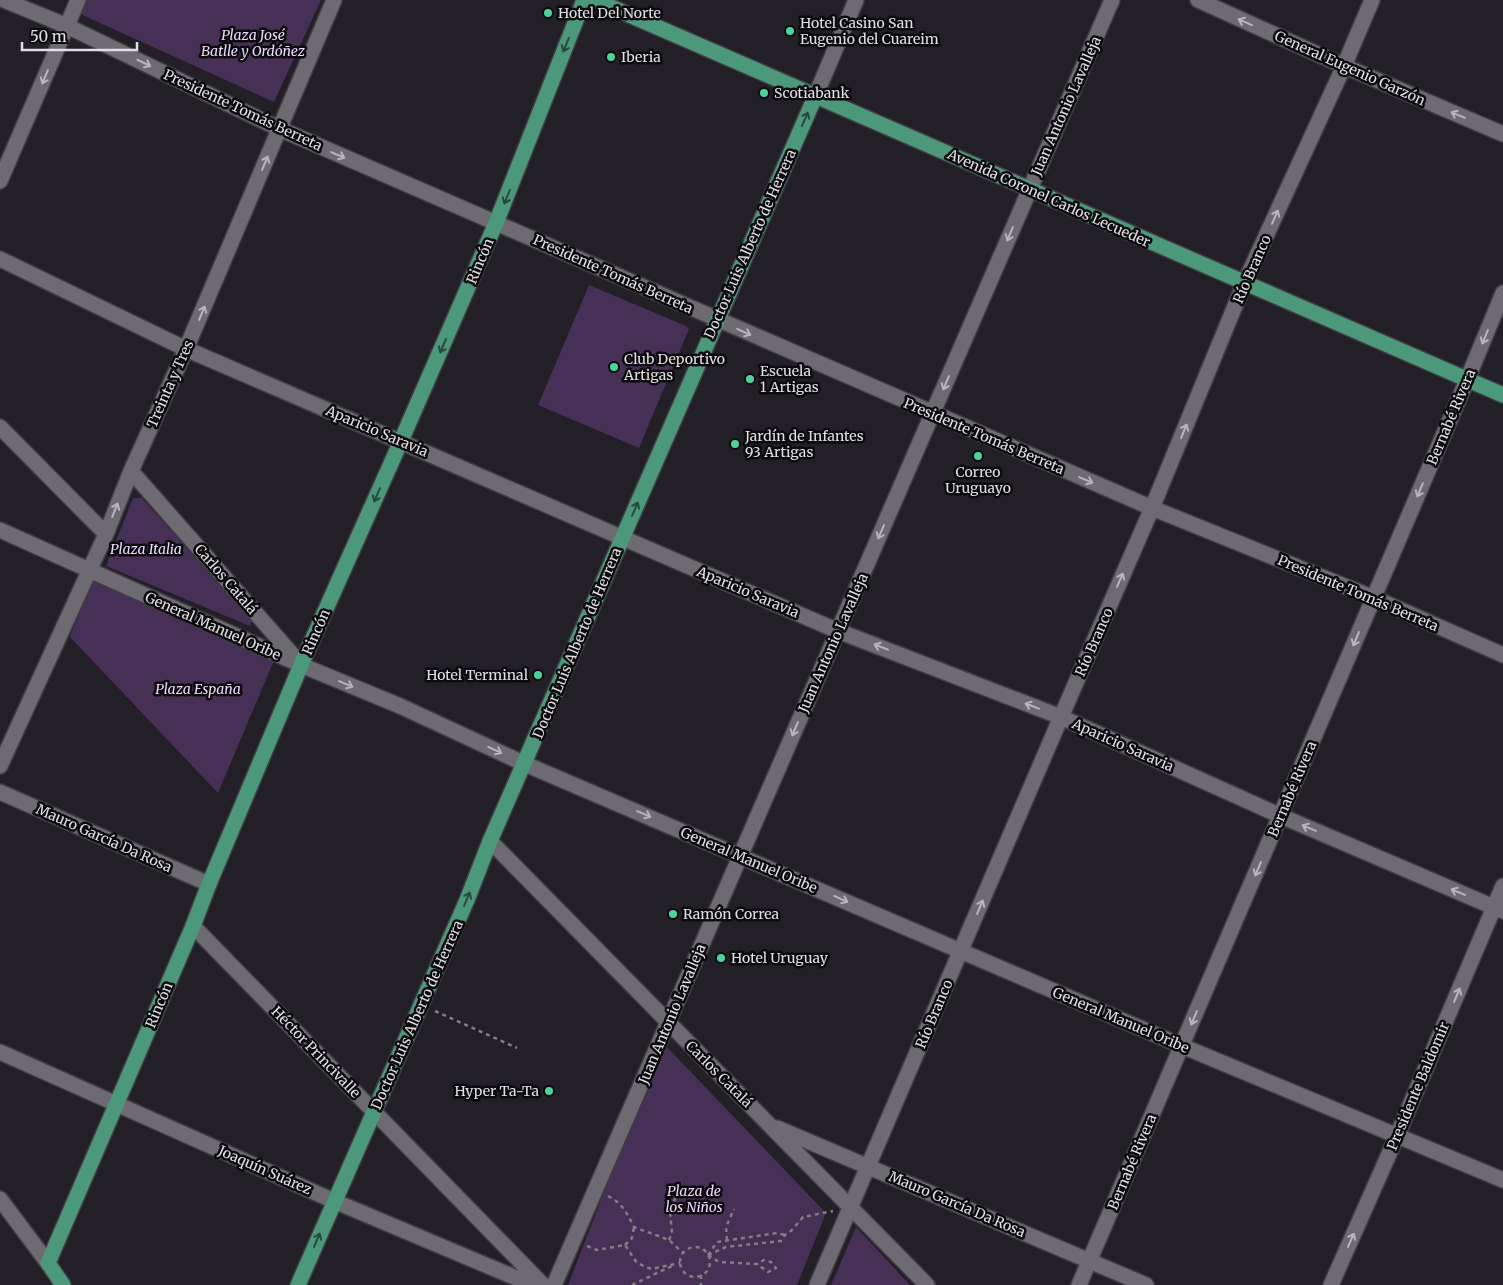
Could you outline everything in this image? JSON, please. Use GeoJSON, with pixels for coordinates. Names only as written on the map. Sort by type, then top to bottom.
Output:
{"type":"FeatureCollection","features":[{"type":"Feature","properties":{"kind":"main road","name":"Rincón"},"geometry":{"type":"LineString","coordinates":[[48,1263],[193,926],[301,665],[496,223],[584,0]]}},
{"type":"Feature","properties":{"kind":"main road","name":"Avenida Coronel Carlos Lecueder"},"geometry":{"type":"LineString","coordinates":[[595,0],[1503,396]]}},
{"type":"Feature","properties":{"kind":"main road","name":"Doctor Luis Alberto de Herrera"},"geometry":{"type":"LineString","coordinates":[[298,1285],[467,900],[490,841],[716,320],[815,97]]}},
{"type":"Feature","properties":{"kind":"main road"},"geometry":{"type":"LineString","coordinates":[[48,1263],[63,1285]]}},
{"type":"Feature","properties":{"kind":"street","name":"Presidente Tomás Berreta"},"geometry":{"type":"LineString","coordinates":[[4,0],[67,26],[280,129],[716,320],[1152,508],[1374,598],[1503,655]]}},
{"type":"Feature","properties":{"kind":"street"},"geometry":{"type":"LineString","coordinates":[[0,181],[78,0]]}},
{"type":"Feature","properties":{"kind":"street","name":"Treinta y Tres"},"geometry":{"type":"LineString","coordinates":[[0,766],[106,534],[131,471],[186,349],[334,0]]}},
{"type":"Feature","properties":{"kind":"street","name":"Doctor Luis Alberto de Herrera"},"geometry":{"type":"LineString","coordinates":[[815,97],[856,0]]}},
{"type":"Feature","properties":{"kind":"street","name":"Juan Antonio Lavalleja"},"geometry":{"type":"LineString","coordinates":[[554,1285],[1112,0]]}},
{"type":"Feature","properties":{"kind":"street","name":"General Eugenio Garzón"},"geometry":{"type":"LineString","coordinates":[[1198,0],[1344,66],[1503,134]]}},
{"type":"Feature","properties":{"kind":"street","name":"Río Branco"},"geometry":{"type":"LineString","coordinates":[[818,1285],[1152,508],[1244,284],[1344,66],[1372,0]]}},
{"type":"Feature","properties":{"kind":"street","name":"Aparicio Saravia"},"geometry":{"type":"LineString","coordinates":[[0,259],[186,349],[838,631],[1061,717],[1280,816],[1499,909]]}},
{"type":"Feature","properties":{"kind":"street","name":"Bernabé Rivera"},"geometry":{"type":"LineString","coordinates":[[1079,1285],[1503,293]]}},
{"type":"Feature","properties":{"kind":"street"},"geometry":{"type":"LineString","coordinates":[[0,427],[106,534]]}},
{"type":"Feature","properties":{"kind":"street","name":"Carlos Catalá"},"geometry":{"type":"LineString","coordinates":[[131,471],[301,665]]}},
{"type":"Feature","properties":{"kind":"street","name":"General Manuel Oribe"},"geometry":{"type":"LineString","coordinates":[[0,530],[301,665],[400,706],[525,764],[740,855],[961,952],[1503,1180]]}},
{"type":"Feature","properties":{"kind":"street","name":"Mauro García Da Rosa"},"geometry":{"type":"LineString","coordinates":[[0,792],[209,884]]}},
{"type":"Feature","properties":{"kind":"street","name":"Carlos Catalá"},"geometry":{"type":"LineString","coordinates":[[490,841],[927,1285]]}},
{"type":"Feature","properties":{"kind":"street","name":"Presidente Baldomir"},"geometry":{"type":"LineString","coordinates":[[1331,1285],[1499,909],[1503,886]]}},
{"type":"Feature","properties":{"kind":"street","name":"Héctor Princivalle"},"geometry":{"type":"LineString","coordinates":[[193,926],[543,1285]]}},
{"type":"Feature","properties":{"kind":"street","name":"Joaquín Suárez"},"geometry":{"type":"LineString","coordinates":[[0,1052],[334,1201],[532,1285]]}},
{"type":"Feature","properties":{"kind":"street","name":"Mauro García Da Rosa"},"geometry":{"type":"LineString","coordinates":[[768,1124],[1146,1285]]}},
{"type":"Feature","properties":{"kind":"street"},"geometry":{"type":"LineString","coordinates":[[0,1199],[48,1263]]}},
{"type":"Feature","properties":{"kind":"path"},"geometry":{"type":"LineString","coordinates":[[429,1008],[517,1048]]}},
{"type":"Feature","properties":{"kind":"path"},"geometry":{"type":"LineString","coordinates":[[669,1240],[672,1233],[670,1212],[681,1183]]}},
{"type":"Feature","properties":{"kind":"path"},"geometry":{"type":"LineString","coordinates":[[574,1240],[597,1250],[625,1246],[632,1238],[634,1227],[624,1207],[617,1200],[596,1189]]}},
{"type":"Feature","properties":{"kind":"path"},"geometry":{"type":"LineString","coordinates":[[708,1255],[726,1247],[781,1241],[803,1217],[851,1208]]}},
{"type":"Feature","properties":{"kind":"path"},"geometry":{"type":"LineString","coordinates":[[727,1240],[726,1227],[734,1209]]}},
{"type":"Feature","properties":{"kind":"path"},"geometry":{"type":"LineString","coordinates":[[634,1227],[669,1240],[683,1253]]}},
{"type":"Feature","properties":{"kind":"path"},"geometry":{"type":"LineString","coordinates":[[757,1264],[768,1272],[776,1268],[771,1262],[764,1260],[757,1264],[719,1262],[708,1255],[701,1248],[696,1247],[691,1247],[683,1253],[680,1263],[687,1274],[701,1275],[708,1269],[708,1255],[717,1242],[777,1233],[785,1235]]}},
{"type":"Feature","properties":{"kind":"path"},"geometry":{"type":"LineString","coordinates":[[625,1246],[637,1263],[651,1269],[680,1263]]}},
{"type":"Feature","properties":{"kind":"path"},"geometry":{"type":"LineString","coordinates":[[632,1285],[680,1263]]}},
{"type":"Feature","properties":{"kind":"path"},"geometry":{"type":"LineString","coordinates":[[701,1275],[701,1285]]}},
{"type":"Feature","properties":{"kind":"green space","name":"Plaza José Batlle y Ordóñez"},"geometry":{"type":"Polygon","coordinates":[[[84,0],[321,0],[274,102],[78,13],[84,0]]]}},
{"type":"Feature","properties":{"kind":"green space","name":"Club Deportivo Artigas"},"geometry":{"type":"Polygon","coordinates":[[[589,285],[686,326],[689,329],[639,448],[538,405],[589,285]]]}},
{"type":"Feature","properties":{"kind":"green space","name":"Plaza Italia"},"geometry":{"type":"Polygon","coordinates":[[[133,498],[142,498],[252,621],[250,626],[106,566],[133,498]]]}},
{"type":"Feature","properties":{"kind":"green space","name":"Plaza España"},"geometry":{"type":"Polygon","coordinates":[[[92,579],[275,658],[218,793],[70,637],[92,579]]]}},
{"type":"Feature","properties":{"kind":"green space","name":"Plaza de los Niños"},"geometry":{"type":"Polygon","coordinates":[[[662,1042],[826,1213],[797,1285],[568,1285],[662,1042]]]}},
{"type":"Feature","properties":{"kind":"green space"},"geometry":{"type":"Polygon","coordinates":[[[856,1227],[910,1285],[831,1285],[856,1227]]]}},
{"type":"Feature","properties":{"kind":"place","name":"Hotel Del Norte"},"geometry":{"type":"Point","coordinates":[548,13]}},
{"type":"Feature","properties":{"kind":"place","name":"Hotel Casino San Eugenio del Cuareim"},"geometry":{"type":"Point","coordinates":[790,31]}},
{"type":"Feature","properties":{"kind":"place","name":"Iberia"},"geometry":{"type":"Point","coordinates":[611,57]}},
{"type":"Feature","properties":{"kind":"place","name":"Scotiabank"},"geometry":{"type":"Point","coordinates":[764,93]}},
{"type":"Feature","properties":{"kind":"place","name":"Club Deportivo Artigas"},"geometry":{"type":"Point","coordinates":[614,367]}},
{"type":"Feature","properties":{"kind":"place","name":"Escuela 1 Artigas"},"geometry":{"type":"Point","coordinates":[750,379]}},
{"type":"Feature","properties":{"kind":"place","name":"Jardín de Infantes 93 Artigas"},"geometry":{"type":"Point","coordinates":[735,444]}},
{"type":"Feature","properties":{"kind":"place","name":"Correo Uruguayo"},"geometry":{"type":"Point","coordinates":[978,456]}},
{"type":"Feature","properties":{"kind":"place","name":"Hotel Terminal"},"geometry":{"type":"Point","coordinates":[538,675]}},
{"type":"Feature","properties":{"kind":"place","name":"Ramón Correa"},"geometry":{"type":"Point","coordinates":[673,914]}},
{"type":"Feature","properties":{"kind":"place","name":"Hotel Uruguay"},"geometry":{"type":"Point","coordinates":[721,958]}},
{"type":"Feature","properties":{"kind":"place","name":"Hyper Ta-Ta"},"geometry":{"type":"Point","coordinates":[549,1091]}}]}
